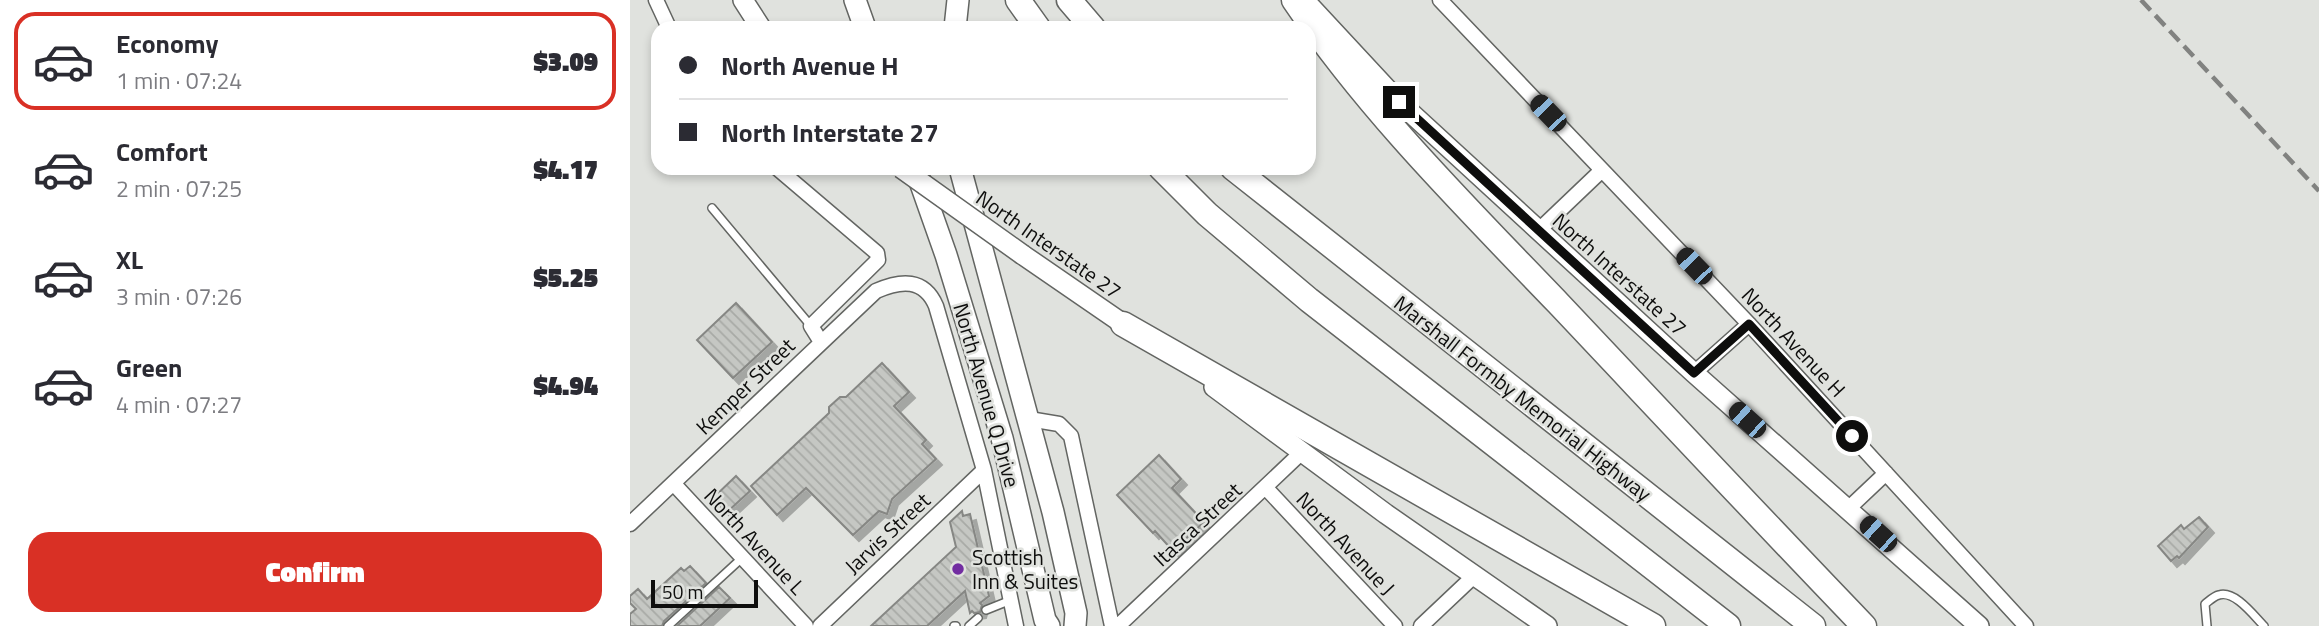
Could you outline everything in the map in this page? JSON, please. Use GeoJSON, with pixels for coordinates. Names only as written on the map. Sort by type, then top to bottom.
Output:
{"type":"FeatureCollection","features":[{"type":"Feature","properties":{"kind":"highway"},"geometry":{"type":"LineString","coordinates":[[1018,0],[1033,21]]}},
{"type":"Feature","properties":{"kind":"highway"},"geometry":{"type":"LineString","coordinates":[[1069,0],[1087,21]]}},
{"type":"Feature","properties":{"kind":"highway"},"geometry":{"type":"LineString","coordinates":[[1294,0],[1309,21]]}},
{"type":"Feature","properties":{"kind":"highway"},"geometry":{"type":"LineString","coordinates":[[1316,30],[1354,83],[1396,131],[1864,626]]}},
{"type":"Feature","properties":{"kind":"highway"},"geometry":{"type":"LineString","coordinates":[[1168,175],[1206,214],[1309,300],[1728,626]]}},
{"type":"Feature","properties":{"kind":"highway","name":"Marshall Formby Memorial Highway"},"geometry":{"type":"LineString","coordinates":[[1242,175],[1813,626]]}},
{"type":"Feature","properties":{"kind":"highway"},"geometry":{"type":"LineString","coordinates":[[1124,324],[1653,626]]}},
{"type":"Feature","properties":{"kind":"main road"},"geometry":{"type":"LineString","coordinates":[[743,0],[756,21]]}},
{"type":"Feature","properties":{"kind":"main road"},"geometry":{"type":"LineString","coordinates":[[855,0],[862,21]]}},
{"type":"Feature","properties":{"kind":"main road","name":"North Interstate 27"},"geometry":{"type":"LineString","coordinates":[[1304,0],[1399,102],[1694,373],[1979,626]]}},
{"type":"Feature","properties":{"kind":"main road","name":"North Interstate 27"},"geometry":{"type":"LineString","coordinates":[[911,175],[1547,626]]}},
{"type":"Feature","properties":{"kind":"main road","name":"North Avenue Q Drive"},"geometry":{"type":"LineString","coordinates":[[918,175],[946,254],[1002,438],[1045,620],[1049,626]]}},
{"type":"Feature","properties":{"kind":"main road","name":"North Avenue Q Drive"},"geometry":{"type":"LineString","coordinates":[[962,175],[1028,419],[1076,613],[1075,626]]}},
{"type":"Feature","properties":{"kind":"street"},"geometry":{"type":"LineString","coordinates":[[656,0],[666,21]]}},
{"type":"Feature","properties":{"kind":"street","name":"North Avenue H"},"geometry":{"type":"LineString","coordinates":[[1440,0],[1749,324],[2026,626]]}},
{"type":"Feature","properties":{"kind":"street"},"geometry":{"type":"LineString","coordinates":[[1538,230],[1602,170]]}},
{"type":"Feature","properties":{"kind":"street"},"geometry":{"type":"LineString","coordinates":[[785,175],[873,248],[878,260],[811,326],[821,342]]}},
{"type":"Feature","properties":{"kind":"street","name":"North Avenue Q Drive"},"geometry":{"type":"LineString","coordinates":[[893,284],[920,285],[931,294],[984,470],[1016,626]]}},
{"type":"Feature","properties":{"kind":"street","name":"Kemper Street"},"geometry":{"type":"LineString","coordinates":[[630,524],[876,291],[893,284]]}},
{"type":"Feature","properties":{"kind":"street"},"geometry":{"type":"LineString","coordinates":[[1694,373],[1749,324]]}},
{"type":"Feature","properties":{"kind":"street","name":"North Avenue Q Drive"},"geometry":{"type":"LineString","coordinates":[[1028,419],[1059,424],[1071,436],[1112,626]]}},
{"type":"Feature","properties":{"kind":"street","name":"Itasca Street"},"geometry":{"type":"LineString","coordinates":[[1118,626],[1302,452]]}},
{"type":"Feature","properties":{"kind":"street","name":"Jarvis Street"},"geometry":{"type":"LineString","coordinates":[[820,626],[984,470]]}},
{"type":"Feature","properties":{"kind":"street"},"geometry":{"type":"LineString","coordinates":[[1849,508],[1886,473]]}},
{"type":"Feature","properties":{"kind":"street","name":"North Avenue L"},"geometry":{"type":"LineString","coordinates":[[674,484],[806,626]]}},
{"type":"Feature","properties":{"kind":"street","name":"North Avenue J"},"geometry":{"type":"LineString","coordinates":[[1266,488],[1395,626]]}},
{"type":"Feature","properties":{"kind":"street"},"geometry":{"type":"LineString","coordinates":[[1421,626],[1475,575]]}},
{"type":"Feature","properties":{"kind":"lane"},"geometry":{"type":"LineString","coordinates":[[712,208],[811,326]]}},
{"type":"Feature","properties":{"kind":"lane"},"geometry":{"type":"LineString","coordinates":[[668,626],[742,558]]}},
{"type":"Feature","properties":{"kind":"lane"},"geometry":{"type":"LineString","coordinates":[[2207,626],[2205,604],[2217,595],[2225,594],[2238,600],[2264,626]]}},
{"type":"Feature","properties":{"kind":"lane"},"geometry":{"type":"LineString","coordinates":[[986,610],[1012,600]]}},
{"type":"Feature","properties":{"kind":"lane"},"geometry":{"type":"LineString","coordinates":[[969,626],[978,618]]}},
{"type":"Feature","properties":{"kind":"building"},"geometry":{"type":"Polygon","coordinates":[[[736,303],[772,342],[733,378],[697,340],[736,303]]]}},
{"type":"Feature","properties":{"kind":"building"},"geometry":{"type":"Polygon","coordinates":[[[882,363],[909,392],[894,406],[926,440],[922,444],[936,459],[892,499],[887,514],[879,511],[853,535],[806,488],[777,515],[751,486],[829,413],[829,407],[840,397],[846,397],[882,363]]]}},
{"type":"Feature","properties":{"kind":"building"},"geometry":{"type":"Polygon","coordinates":[[[1159,455],[1181,479],[1172,488],[1204,522],[1173,551],[1117,495],[1159,455]]]}},
{"type":"Feature","properties":{"kind":"building"},"geometry":{"type":"Polygon","coordinates":[[[736,476],[750,491],[726,513],[713,498],[736,476]]]}},
{"type":"Feature","properties":{"kind":"building","name":"Scottish Inn & Suites"},"geometry":{"type":"Polygon","coordinates":[[[962,511],[963,516],[970,514],[989,596],[980,603],[980,612],[970,613],[965,591],[927,626],[871,626],[956,547],[950,522],[962,511]]]}},
{"type":"Feature","properties":{"kind":"building"},"geometry":{"type":"Polygon","coordinates":[[[2199,517],[2208,527],[2179,558],[2177,556],[2171,561],[2158,546],[2181,525],[2184,529],[2199,517]]]}},
{"type":"Feature","properties":{"kind":"building"},"geometry":{"type":"Polygon","coordinates":[[[690,566],[706,583],[664,621],[662,626],[630,626],[630,614],[636,609],[630,603],[630,596],[638,589],[647,599],[681,568],[684,571],[690,566]]]}},
{"type":"Feature","properties":{"kind":"building"},"geometry":{"type":"Polygon","coordinates":[[[719,587],[730,598],[700,626],[677,626],[719,587]]]}},
{"type":"Feature","properties":{"kind":"railway"},"geometry":{"type":"LineString","coordinates":[[2141,0],[2319,191]]}},
{"type":"Feature","properties":{"kind":"place","name":"Scottish Inn & Suites"},"geometry":{"type":"Point","coordinates":[958,569]}},
{"type":"Feature","properties":{"kind":"route"},"geometry":{"type":"LineString","coordinates":[[1399,102],[1694,373],[1749,324],[1852,436]]}}]}
